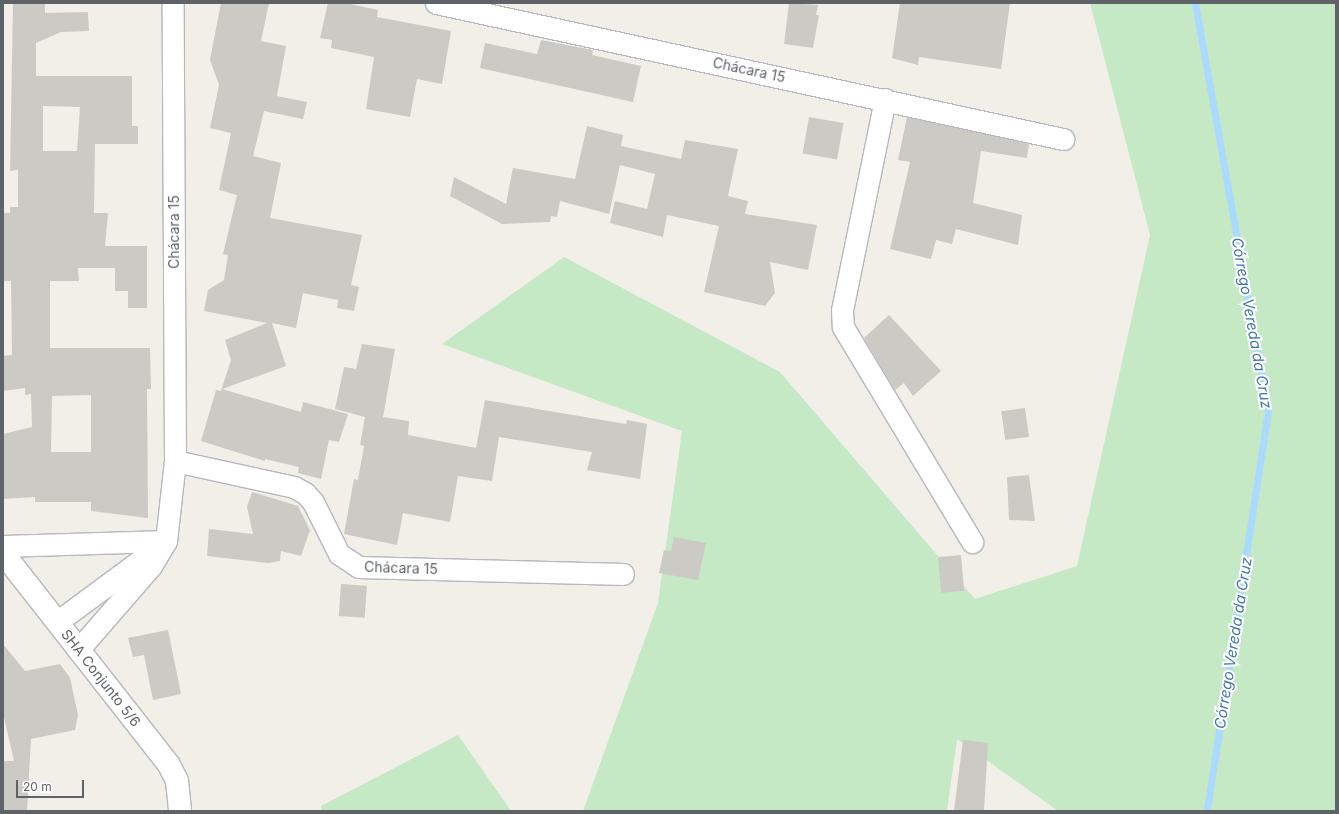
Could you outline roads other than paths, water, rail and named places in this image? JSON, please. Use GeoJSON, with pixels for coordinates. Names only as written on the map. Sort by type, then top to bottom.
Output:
{"type":"FeatureCollection","features":[{"type":"Feature","properties":{"kind":"street","name":"Chácara 15"},"geometry":{"type":"LineString","coordinates":[[78,650],[151,566],[166,541],[175,461],[173,3]]}},
{"type":"Feature","properties":{"kind":"street","name":"Chácara 15"},"geometry":{"type":"LineString","coordinates":[[436,3],[885,99],[1063,139]]}},
{"type":"Feature","properties":{"kind":"street"},"geometry":{"type":"LineString","coordinates":[[885,99],[842,310],[843,327],[972,542]]}},
{"type":"Feature","properties":{"kind":"street","name":"Chácara 15"},"geometry":{"type":"LineString","coordinates":[[175,461],[294,487],[305,493],[312,502],[338,554],[359,567],[623,574]]}},
{"type":"Feature","properties":{"kind":"street"},"geometry":{"type":"LineString","coordinates":[[3,546],[166,541]]}},
{"type":"Feature","properties":{"kind":"street"},"geometry":{"type":"LineString","coordinates":[[57,622],[166,541]]}},
{"type":"Feature","properties":{"kind":"street","name":"SHA Conjunto 5/6"},"geometry":{"type":"LineString","coordinates":[[3,553],[169,765],[177,781],[180,811]]}},
{"type":"Feature","properties":{"kind":"waterway","name":"Córrego Vereda da Cruz"},"geometry":{"type":"LineString","coordinates":[[1195,3],[1268,411],[1207,811]]}}]}
